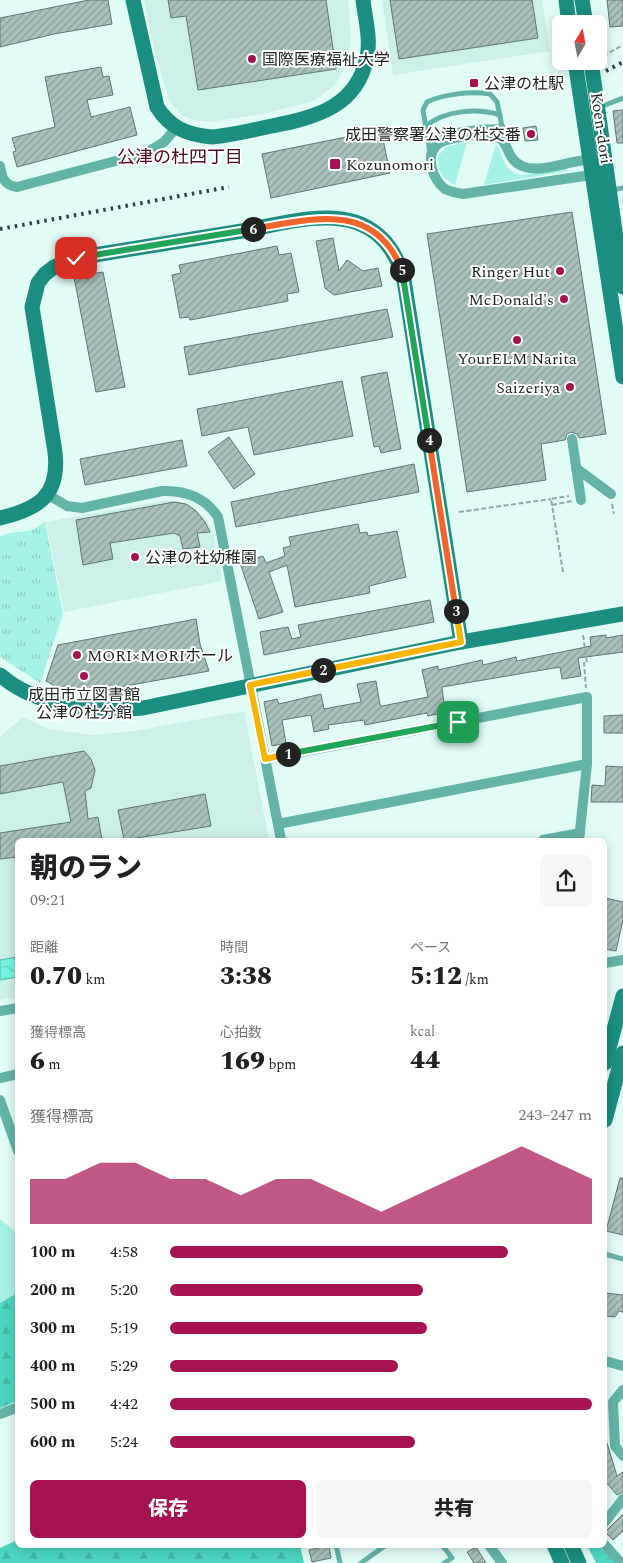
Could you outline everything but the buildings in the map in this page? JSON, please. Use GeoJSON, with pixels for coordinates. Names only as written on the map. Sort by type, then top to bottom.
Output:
{"type":"FeatureCollection","features":[{"type":"Feature","properties":{"kind":"street"},"geometry":{"type":"LineString","coordinates":[[133,0],[157,107],[163,117],[176,128],[197,135],[229,135],[309,119],[334,107],[356,88],[363,72],[368,40],[363,0]]}},
{"type":"Feature","properties":{"kind":"street"},"geometry":{"type":"LineString","coordinates":[[566,0],[568,15]]}},
{"type":"Feature","properties":{"kind":"street"},"geometry":{"type":"LineString","coordinates":[[582,0],[584,15]]}},
{"type":"Feature","properties":{"kind":"street","name":"Koen-dori"},"geometry":{"type":"LineString","coordinates":[[576,70],[623,377]]}},
{"type":"Feature","properties":{"kind":"street","name":"Koen-dori"},"geometry":{"type":"LineString","coordinates":[[596,70],[598,108],[606,165],[616,189],[623,287]]}},
{"type":"Feature","properties":{"kind":"street"},"geometry":{"type":"LineString","coordinates":[[0,166],[2,179],[6,183],[18,188],[146,153],[164,142],[176,128]]}},
{"type":"Feature","properties":{"kind":"street"},"geometry":{"type":"LineString","coordinates":[[487,134],[501,137],[506,143],[509,154],[514,161],[530,168],[589,160],[606,165],[591,175],[463,194],[453,193],[437,181],[431,160],[433,151],[444,141],[487,134]]}},
{"type":"Feature","properties":{"kind":"street"},"geometry":{"type":"LineString","coordinates":[[0,518],[33,507],[47,494],[52,483],[56,462],[32,307],[38,283],[45,274],[76,258],[313,219],[353,221],[384,240],[397,259],[404,280],[461,642]]}},
{"type":"Feature","properties":{"kind":"street"},"geometry":{"type":"LineString","coordinates":[[572,439],[579,497]]}},
{"type":"Feature","properties":{"kind":"street"},"geometry":{"type":"LineString","coordinates":[[576,468],[611,494]]}},
{"type":"Feature","properties":{"kind":"street"},"geometry":{"type":"LineString","coordinates":[[47,494],[67,506],[82,508],[162,491],[176,490],[192,494],[212,508],[218,517],[222,529],[250,685],[281,838]]}},
{"type":"Feature","properties":{"kind":"street"},"geometry":{"type":"LineString","coordinates":[[0,675],[21,689],[54,702],[105,710],[143,708],[461,642],[623,614]]}},
{"type":"Feature","properties":{"kind":"street"},"geometry":{"type":"LineString","coordinates":[[265,759],[587,697],[587,764],[579,836],[561,838]]}},
{"type":"Feature","properties":{"kind":"street"},"geometry":{"type":"LineString","coordinates":[[278,824],[587,764]]}},
{"type":"Feature","properties":{"kind":"street"},"geometry":{"type":"LineString","coordinates":[[607,963],[623,960]]}},
{"type":"Feature","properties":{"kind":"street"},"geometry":{"type":"LineString","coordinates":[[607,1056],[623,996]]}},
{"type":"Feature","properties":{"kind":"street"},"geometry":{"type":"LineString","coordinates":[[0,1011],[15,1008]]}},
{"type":"Feature","properties":{"kind":"street"},"geometry":{"type":"LineString","coordinates":[[607,1112],[623,1052]]}},
{"type":"Feature","properties":{"kind":"street"},"geometry":{"type":"LineString","coordinates":[[0,1078],[15,1075]]}},
{"type":"Feature","properties":{"kind":"street"},"geometry":{"type":"LineString","coordinates":[[0,1100],[15,1142]]}},
{"type":"Feature","properties":{"kind":"street"},"geometry":{"type":"LineString","coordinates":[[607,1362],[623,1366]]}},
{"type":"Feature","properties":{"kind":"street"},"geometry":{"type":"LineString","coordinates":[[623,1390],[613,1402],[615,1446],[623,1456]]}},
{"type":"Feature","properties":{"kind":"street"},"geometry":{"type":"LineString","coordinates":[[0,1414],[15,1409]]}},
{"type":"Feature","properties":{"kind":"street"},"geometry":{"type":"LineString","coordinates":[[607,1519],[623,1499]]}},
{"type":"Feature","properties":{"kind":"street"},"geometry":{"type":"LineString","coordinates":[[607,1547],[621,1563]]}},
{"type":"Feature","properties":{"kind":"street"},"geometry":{"type":"LineString","coordinates":[[491,1548],[502,1563]]}},
{"type":"Feature","properties":{"kind":"street"},"geometry":{"type":"LineString","coordinates":[[555,1548],[562,1563]]}},
{"type":"Feature","properties":{"kind":"street"},"geometry":{"type":"LineString","coordinates":[[572,1548],[579,1563]]}},
{"type":"Feature","properties":{"kind":"lane"},"geometry":{"type":"LineString","coordinates":[[431,160],[424,106],[427,102],[439,98],[478,93],[490,94],[497,102],[506,143]]}},
{"type":"Feature","properties":{"kind":"lane"},"geometry":{"type":"LineString","coordinates":[[598,108],[623,98]]}},
{"type":"Feature","properties":{"kind":"lane"},"geometry":{"type":"LineString","coordinates":[[426,126],[442,116],[480,111],[500,115]]}},
{"type":"Feature","properties":{"kind":"lane"},"geometry":{"type":"LineString","coordinates":[[427,138],[438,134],[490,126],[503,127]]}},
{"type":"Feature","properties":{"kind":"lane"},"geometry":{"type":"LineString","coordinates":[[607,1255],[623,1259]]}},
{"type":"Feature","properties":{"kind":"lane"},"geometry":{"type":"LineString","coordinates":[[337,1548],[340,1563]]}},
{"type":"Feature","properties":{"kind":"lane"},"geometry":{"type":"LineString","coordinates":[[361,1563],[382,1548]]}},
{"type":"Feature","properties":{"kind":"lane"},"geometry":{"type":"LineString","coordinates":[[444,1548],[452,1558],[444,1563]]}},
{"type":"Feature","properties":{"kind":"path"},"geometry":{"type":"LineString","coordinates":[[608,53],[623,45]]}},
{"type":"Feature","properties":{"kind":"path"},"geometry":{"type":"LineString","coordinates":[[459,512],[551,498],[579,497]]}},
{"type":"Feature","properties":{"kind":"path"},"geometry":{"type":"LineString","coordinates":[[552,504],[579,497]]}},
{"type":"Feature","properties":{"kind":"path"},"geometry":{"type":"LineString","coordinates":[[551,498],[563,572]]}},
{"type":"Feature","properties":{"kind":"path"},"geometry":{"type":"LineString","coordinates":[[582,633],[587,663],[584,663],[587,697]]}},
{"type":"Feature","properties":{"kind":"shaded area","name":"国際医療福祉大学"},"geometry":{"type":"Polygon","coordinates":[[[144,0],[348,0],[351,40],[347,64],[335,85],[315,100],[262,114],[210,122],[194,120],[181,115],[169,100],[155,53],[144,0]]]}},
{"type":"Feature","properties":{"kind":"shaded area","name":"国際医療福祉大学"},"geometry":{"type":"Polygon","coordinates":[[[382,0],[542,0],[550,51],[393,75],[382,0]]]}},
{"type":"Feature","properties":{"kind":"shaded area","name":"公津の社幼稚園"},"geometry":{"type":"Polygon","coordinates":[[[168,500],[189,504],[206,519],[213,532],[222,581],[64,612],[46,522],[168,500]]]}},
{"type":"Feature","properties":{"kind":"shaded area"},"geometry":{"type":"Polygon","coordinates":[[[244,711],[269,838],[15,838],[15,997],[0,1000],[0,737],[23,717],[48,729],[93,735],[134,731],[244,711]]]}},
{"type":"Feature","properties":{"kind":"green space"},"geometry":{"type":"Polygon","coordinates":[[[467,142],[455,185],[441,173],[438,165],[438,156],[446,147],[467,142]]]}},
{"type":"Feature","properties":{"kind":"green space"},"geometry":{"type":"Polygon","coordinates":[[[496,144],[507,167],[516,173],[522,175],[565,169],[567,171],[484,185],[496,144]]]}},
{"type":"Feature","properties":{"kind":"green space"},"geometry":{"type":"Polygon","coordinates":[[[45,521],[63,614],[40,683],[0,657],[0,537],[6,534],[27,531],[45,521]]]}},
{"type":"Feature","properties":{"kind":"green space"},"geometry":{"type":"Polygon","coordinates":[[[0,1219],[15,1232],[15,1294],[0,1303],[0,1219]]]}},
{"type":"Feature","properties":{"kind":"green space"},"geometry":{"type":"Polygon","coordinates":[[[15,1294],[15,1402],[0,1408],[0,1303],[15,1294]]]}},
{"type":"Feature","properties":{"kind":"green space"},"geometry":{"type":"Polygon","coordinates":[[[15,1541],[15,1548],[301,1548],[304,1563],[0,1563],[0,1548],[15,1541]]]}},
{"type":"Feature","properties":{"kind":"green space"},"geometry":{"type":"Polygon","coordinates":[[[588,1548],[601,1548],[615,1563],[596,1563],[588,1548]]]}},
{"type":"Feature","properties":{"kind":"water"},"geometry":{"type":"Polygon","coordinates":[[[15,957],[15,977],[0,980],[0,960],[15,957]]]}},
{"type":"Feature","properties":{"kind":"railway"},"geometry":{"type":"LineString","coordinates":[[606,71],[623,62]]}},
{"type":"Feature","properties":{"kind":"railway"},"geometry":{"type":"LineString","coordinates":[[0,229],[229,187]]}},
{"type":"Feature","properties":{"kind":"place","name":"国際医療福祉大学"},"geometry":{"type":"Point","coordinates":[252,59]}},
{"type":"Feature","properties":{"kind":"place","name":"公津の杜駅"},"geometry":{"type":"Point","coordinates":[474,83]}},
{"type":"Feature","properties":{"kind":"place","name":"成田警察署公津の杜交番"},"geometry":{"type":"Point","coordinates":[531,134]}},
{"type":"Feature","properties":{"kind":"place","name":"Kozunomori"},"geometry":{"type":"Point","coordinates":[335,164]}},
{"type":"Feature","properties":{"kind":"place","name":"Ringer Hut"},"geometry":{"type":"Point","coordinates":[560,271]}},
{"type":"Feature","properties":{"kind":"place","name":"McDonald's"},"geometry":{"type":"Point","coordinates":[564,299]}},
{"type":"Feature","properties":{"kind":"place","name":"YourELM Narita"},"geometry":{"type":"Point","coordinates":[517,340]}},
{"type":"Feature","properties":{"kind":"place","name":"Saizeriya"},"geometry":{"type":"Point","coordinates":[570,387]}},
{"type":"Feature","properties":{"kind":"place","name":"公津の社幼稚園"},"geometry":{"type":"Point","coordinates":[135,557]}},
{"type":"Feature","properties":{"kind":"place","name":"MORI×MORIホール"},"geometry":{"type":"Point","coordinates":[77,655]}},
{"type":"Feature","properties":{"kind":"place","name":"成田市立図書館 公津の杜分館"},"geometry":{"type":"Point","coordinates":[84,676]}},
{"type":"Feature","properties":{"kind":"district","name":"公津の杜四丁目"},"geometry":{"type":"Point","coordinates":[180,157]}},
{"type":"Feature","properties":{"kind":"route"},"geometry":{"type":"LineString","coordinates":[[76,258],[313,219],[353,221],[376,233],[391,248],[402,269],[404,280],[461,642],[250,685],[265,759],[458,722]]}}]}
